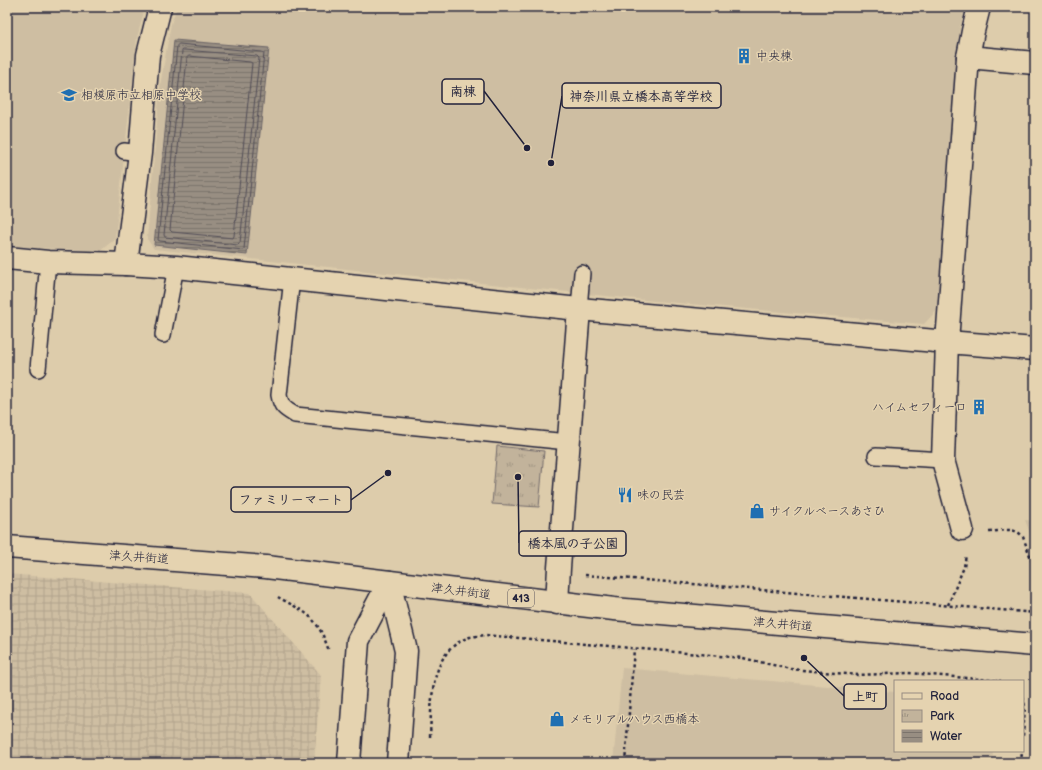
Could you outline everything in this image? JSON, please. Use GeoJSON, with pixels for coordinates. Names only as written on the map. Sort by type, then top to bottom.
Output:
{"type":"FeatureCollection","features":[{"type":"Feature","properties":{"kind":"main road"},"geometry":{"type":"LineString","coordinates":[[126,264],[132,152],[148,55],[160,7]]}},
{"type":"Feature","properties":{"kind":"main road"},"geometry":{"type":"LineString","coordinates":[[963,530],[943,460],[947,342],[962,57],[973,31],[979,7]]}},
{"type":"Feature","properties":{"kind":"main road"},"geometry":{"type":"LineString","coordinates":[[962,57],[1035,63]]}},
{"type":"Feature","properties":{"kind":"main road"},"geometry":{"type":"LineString","coordinates":[[7,258],[48,262],[176,267],[579,309],[1035,349]]}},
{"type":"Feature","properties":{"kind":"main road"},"geometry":{"type":"LineString","coordinates":[[557,602],[558,568],[579,309]]}},
{"type":"Feature","properties":{"kind":"main road","name":"津久井街道"},"geometry":{"type":"LineString","coordinates":[[7,547],[266,567],[614,609],[1035,645]]}},
{"type":"Feature","properties":{"kind":"main road"},"geometry":{"type":"LineString","coordinates":[[349,763],[358,641],[389,582]]}},
{"type":"Feature","properties":{"kind":"main road"},"geometry":{"type":"LineString","coordinates":[[389,582],[406,651],[398,763]]}},
{"type":"Feature","properties":{"kind":"lane"},"geometry":{"type":"LineString","coordinates":[[38,369],[48,262]]}},
{"type":"Feature","properties":{"kind":"lane"},"geometry":{"type":"LineString","coordinates":[[163,335],[176,267]]}},
{"type":"Feature","properties":{"kind":"lane"},"geometry":{"type":"LineString","coordinates":[[579,309],[582,273]]}},
{"type":"Feature","properties":{"kind":"lane"},"geometry":{"type":"LineString","coordinates":[[292,278],[279,395],[281,404],[295,415],[568,442]]}},
{"type":"Feature","properties":{"kind":"lane"},"geometry":{"type":"LineString","coordinates":[[876,456],[943,460]]}},
{"type":"Feature","properties":{"kind":"path"},"geometry":{"type":"LineString","coordinates":[[963,530],[971,534],[1015,530],[1023,537],[1035,569]]}},
{"type":"Feature","properties":{"kind":"path"},"geometry":{"type":"LineString","coordinates":[[948,605],[964,567],[966,556],[963,530]]}},
{"type":"Feature","properties":{"kind":"path"},"geometry":{"type":"LineString","coordinates":[[581,573],[586,576],[1035,612]]}},
{"type":"Feature","properties":{"kind":"path"},"geometry":{"type":"LineString","coordinates":[[276,596],[296,607],[312,619],[323,634],[329,652]]}},
{"type":"Feature","properties":{"kind":"path"},"geometry":{"type":"LineString","coordinates":[[429,741],[434,683],[437,670],[443,658],[460,642],[471,637],[485,635],[743,658],[790,669],[858,675],[909,673],[990,680]]}},
{"type":"Feature","properties":{"kind":"path"},"geometry":{"type":"LineString","coordinates":[[625,763],[634,649]]}},
{"type":"Feature","properties":{"kind":"path"},"geometry":{"type":"LineString","coordinates":[[1024,702],[1024,721]]}},
{"type":"Feature","properties":{"kind":"path"},"geometry":{"type":"LineString","coordinates":[[1021,763],[1022,752]]}},
{"type":"Feature","properties":{"kind":"shaded area","name":"相模原市立相原中学校"},"geometry":{"type":"Polygon","coordinates":[[[7,7],[145,7],[137,38],[115,239],[100,251],[7,246],[7,7]]]}},
{"type":"Feature","properties":{"kind":"shaded area"},"geometry":{"type":"Polygon","coordinates":[[[177,7],[966,7],[960,27],[957,57],[938,309],[924,324],[655,301],[154,249],[147,239],[160,86],[171,24],[177,7]]]}},
{"type":"Feature","properties":{"kind":"shaded area"},"geometry":{"type":"Polygon","coordinates":[[[1025,520],[1035,521],[1035,546],[1025,520]]]}},
{"type":"Feature","properties":{"kind":"shaded area"},"geometry":{"type":"Polygon","coordinates":[[[7,574],[250,593],[321,675],[314,763],[7,763],[7,574]]]}},
{"type":"Feature","properties":{"kind":"shaded area"},"geometry":{"type":"Polygon","coordinates":[[[622,668],[894,692],[894,752],[993,752],[992,763],[613,763],[622,668]]]}},
{"type":"Feature","properties":{"kind":"green space"},"geometry":{"type":"Polygon","coordinates":[[[497,446],[544,451],[539,507],[492,504],[497,446]]]}},
{"type":"Feature","properties":{"kind":"water"},"geometry":{"type":"Polygon","coordinates":[[[174,40],[269,48],[247,255],[154,245],[174,40]]]}},
{"type":"Feature","properties":{"kind":"place","name":"中央棟"},"geometry":{"type":"Point","coordinates":[744,56]}},
{"type":"Feature","properties":{"kind":"place","name":"相模原市立相原中学校"},"geometry":{"type":"Point","coordinates":[69,95]}},
{"type":"Feature","properties":{"kind":"place","name":"南棟"},"geometry":{"type":"Point","coordinates":[527,148]}},
{"type":"Feature","properties":{"kind":"place","name":"神奈川県立橋本高等学校"},"geometry":{"type":"Point","coordinates":[551,163]}},
{"type":"Feature","properties":{"kind":"place","name":"ハイムセフィーロ"},"geometry":{"type":"Point","coordinates":[979,407]}},
{"type":"Feature","properties":{"kind":"place","name":"ファミリーマート"},"geometry":{"type":"Point","coordinates":[388,473]}},
{"type":"Feature","properties":{"kind":"place","name":"橋本風の子公園"},"geometry":{"type":"Point","coordinates":[518,477]}},
{"type":"Feature","properties":{"kind":"place","name":"味の民芸"},"geometry":{"type":"Point","coordinates":[625,495]}},
{"type":"Feature","properties":{"kind":"place","name":"サイクルベースあさひ"},"geometry":{"type":"Point","coordinates":[757,511]}},
{"type":"Feature","properties":{"kind":"place","name":"上町"},"geometry":{"type":"Point","coordinates":[804,658]}},
{"type":"Feature","properties":{"kind":"place","name":"メモリアルハウス西橋本"},"geometry":{"type":"Point","coordinates":[557,719]}}]}
